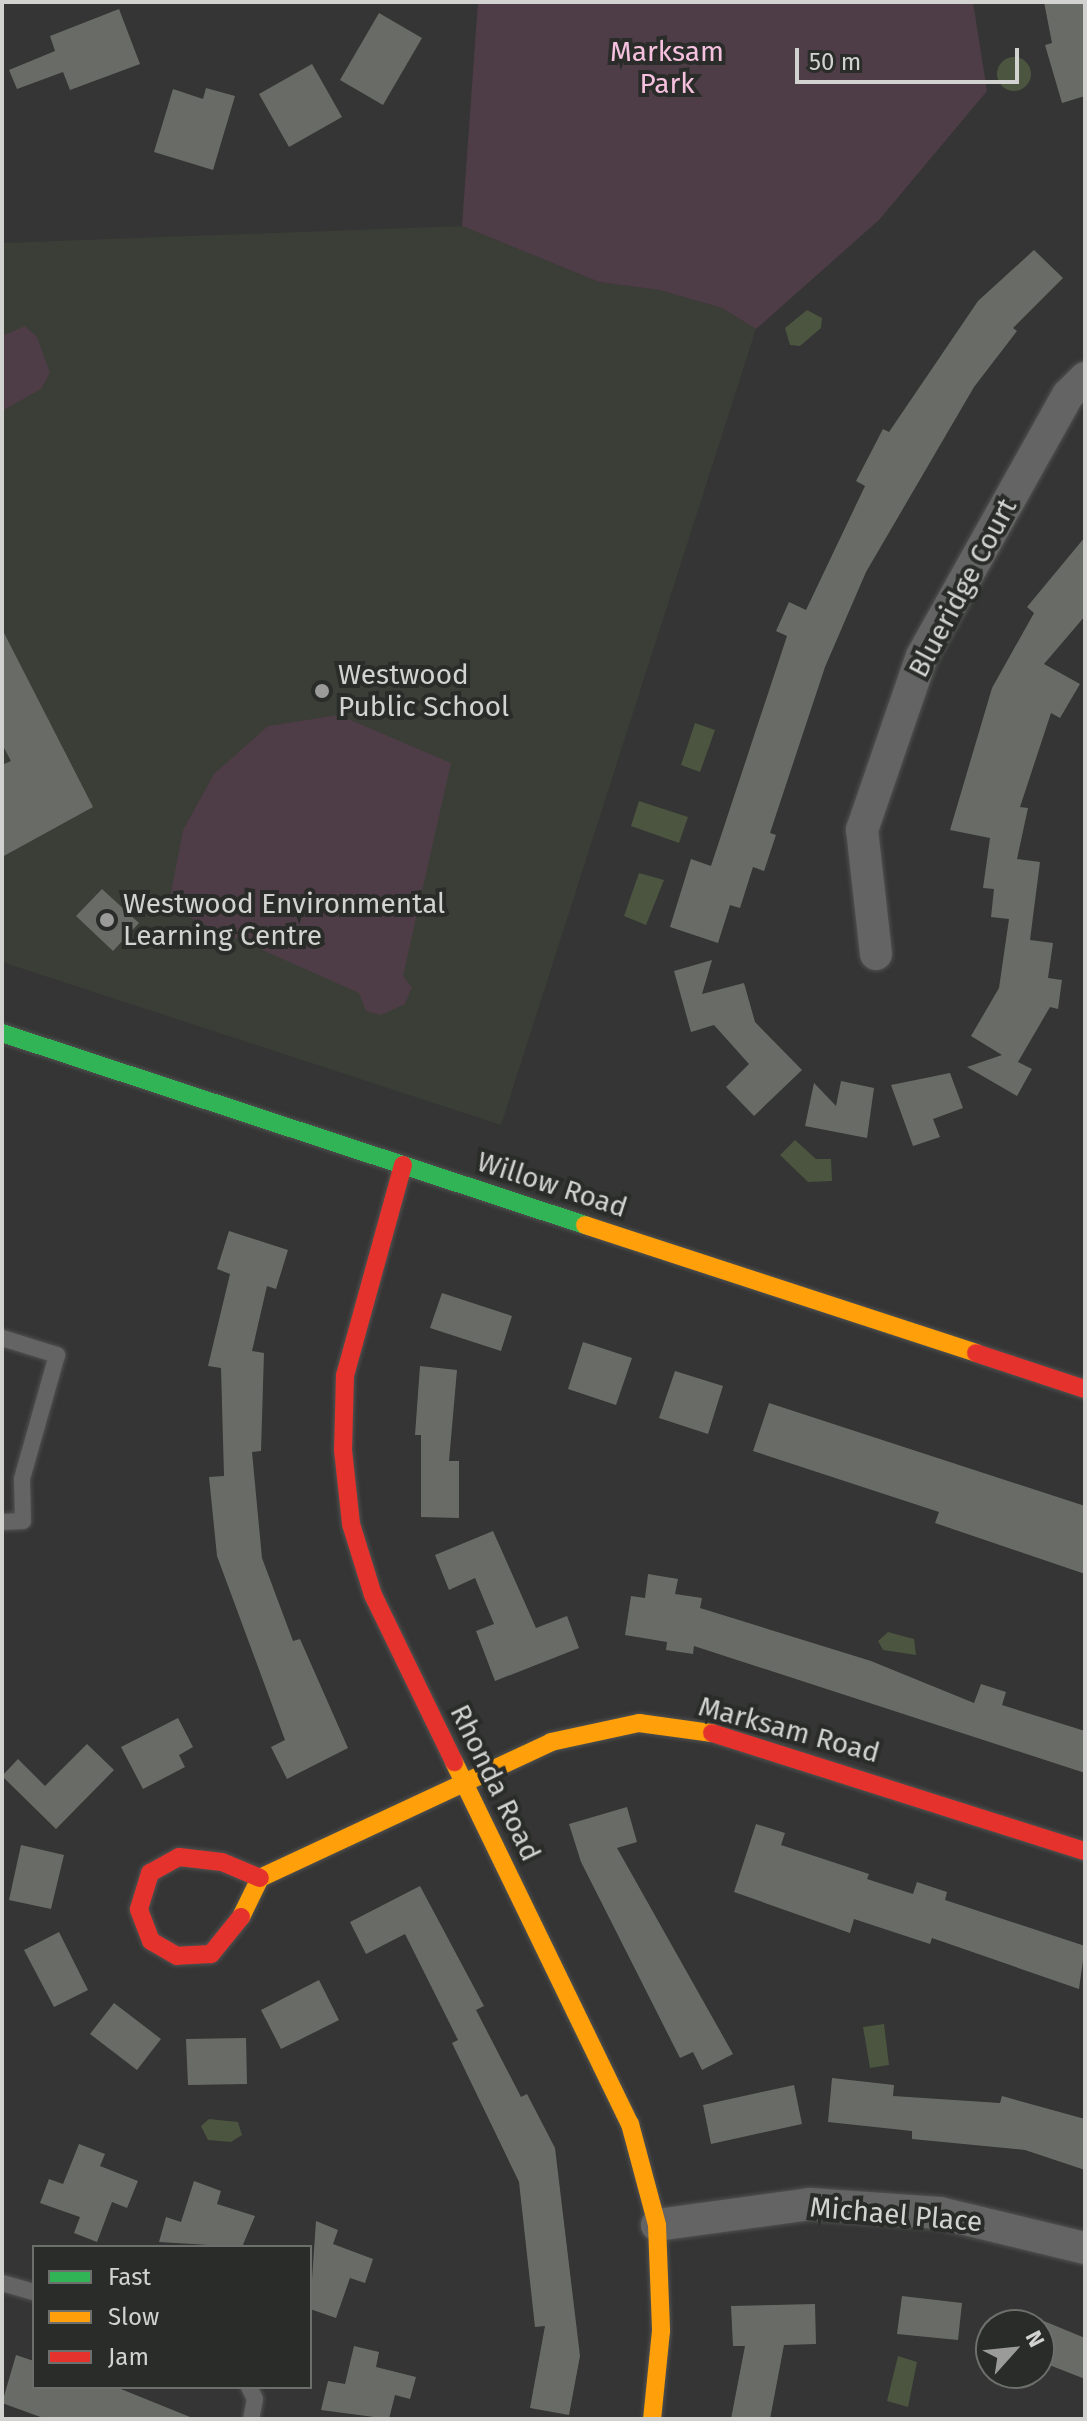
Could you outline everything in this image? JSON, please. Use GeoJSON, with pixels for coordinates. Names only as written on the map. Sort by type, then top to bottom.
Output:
{"type":"FeatureCollection","features":[{"type":"Feature","properties":{"kind":"street","name":"Blueridge Court"},"geometry":{"type":"LineString","coordinates":[[876,954],[862,830],[922,656],[1068,395],[1085,378]]}},
{"type":"Feature","properties":{"kind":"street","name":"Willow Road"},"geometry":{"type":"LineString","coordinates":[[2,1033],[1085,1389]]}},
{"type":"Feature","properties":{"kind":"street","name":"Rhonda Road"},"geometry":{"type":"LineString","coordinates":[[403,1165],[345,1375],[343,1450],[351,1524],[373,1595],[630,2124],[657,2225],[661,2331],[652,2419]]}},
{"type":"Feature","properties":{"kind":"street","name":"Marksam Road"},"geometry":{"type":"LineString","coordinates":[[260,1878],[461,1779],[551,1742],[639,1723],[769,1748],[1085,1851]]}},
{"type":"Feature","properties":{"kind":"street"},"geometry":{"type":"LineString","coordinates":[[179,1857],[222,1862],[260,1878],[235,1928],[211,1954],[177,1956],[151,1941],[139,1909],[150,1873],[179,1857]]}},
{"type":"Feature","properties":{"kind":"street","name":"Michael Place"},"geometry":{"type":"LineString","coordinates":[[657,2225],[810,2204],[940,2213],[1085,2248]]}},
{"type":"Feature","properties":{"kind":"lane"},"geometry":{"type":"LineString","coordinates":[[2,1338],[57,1355],[22,1479],[23,1521],[2,1522]]}},
{"type":"Feature","properties":{"kind":"lane"},"geometry":{"type":"LineString","coordinates":[[2,2283],[32,2291]]}},
{"type":"Feature","properties":{"kind":"lane"},"geometry":{"type":"LineString","coordinates":[[250,2389],[255,2399],[251,2419]]}},
{"type":"Feature","properties":{"kind":"shaded area"},"geometry":{"type":"Polygon","coordinates":[[[1014,57],[1026,62],[1031,74],[1026,86],[1014,91],[1002,86],[997,74],[1002,62],[1014,57]]]}},
{"type":"Feature","properties":{"kind":"shaded area","name":"Westwood Public School"},"geometry":{"type":"Polygon","coordinates":[[[462,226],[599,282],[659,290],[722,308],[756,329],[501,1125],[2,962],[2,243],[462,226]]]}},
{"type":"Feature","properties":{"kind":"shaded area"},"geometry":{"type":"Polygon","coordinates":[[[807,310],[822,318],[821,328],[800,346],[790,345],[785,328],[807,310]]]}},
{"type":"Feature","properties":{"kind":"shaded area"},"geometry":{"type":"Polygon","coordinates":[[[695,723],[715,730],[700,772],[681,765],[695,723]]]}},
{"type":"Feature","properties":{"kind":"shaded area"},"geometry":{"type":"Polygon","coordinates":[[[639,801],[688,817],[679,843],[631,826],[639,801]]]}},
{"type":"Feature","properties":{"kind":"shaded area"},"geometry":{"type":"Polygon","coordinates":[[[639,873],[664,880],[646,925],[624,916],[639,873]]]}},
{"type":"Feature","properties":{"kind":"shaded area"},"geometry":{"type":"Polygon","coordinates":[[[795,1140],[816,1159],[831,1159],[832,1181],[808,1182],[780,1155],[795,1140]]]}},
{"type":"Feature","properties":{"kind":"shaded area"},"geometry":{"type":"Polygon","coordinates":[[[888,1632],[914,1639],[916,1655],[883,1650],[878,1641],[888,1632]]]}},
{"type":"Feature","properties":{"kind":"shaded area"},"geometry":{"type":"Polygon","coordinates":[[[884,2024],[889,2065],[870,2068],[863,2027],[884,2024]]]}},
{"type":"Feature","properties":{"kind":"shaded area"},"geometry":{"type":"Polygon","coordinates":[[[209,2119],[238,2122],[242,2135],[231,2142],[208,2140],[201,2126],[209,2119]]]}},
{"type":"Feature","properties":{"kind":"shaded area"},"geometry":{"type":"Polygon","coordinates":[[[898,2356],[917,2362],[908,2407],[887,2401],[898,2356]]]}},
{"type":"Feature","properties":{"kind":"green space","name":"Marksam Park"},"geometry":{"type":"Polygon","coordinates":[[[478,2],[973,2],[987,91],[879,220],[756,329],[722,308],[659,290],[599,282],[462,226],[478,2]]]}},
{"type":"Feature","properties":{"kind":"green space"},"geometry":{"type":"Polygon","coordinates":[[[25,326],[37,337],[50,373],[41,389],[2,411],[2,336],[25,326]]]}},
{"type":"Feature","properties":{"kind":"green space"},"geometry":{"type":"Polygon","coordinates":[[[339,715],[451,763],[403,976],[412,987],[405,1004],[381,1015],[366,1011],[359,993],[168,908],[183,830],[214,774],[268,726],[339,715]]]}},
{"type":"Feature","properties":{"kind":"building"},"geometry":{"type":"Polygon","coordinates":[[[1044,2],[1085,2],[1085,96],[1062,103],[1045,45],[1052,43],[1044,2]]]}},
{"type":"Feature","properties":{"kind":"building"},"geometry":{"type":"Polygon","coordinates":[[[119,9],[140,64],[70,90],[63,72],[17,89],[9,70],[55,51],[50,36],[119,9]]]}},
{"type":"Feature","properties":{"kind":"building"},"geometry":{"type":"Polygon","coordinates":[[[379,13],[422,38],[383,105],[340,80],[379,13]]]}},
{"type":"Feature","properties":{"kind":"building"},"geometry":{"type":"Polygon","coordinates":[[[312,64],[342,117],[289,147],[259,94],[312,64]]]}},
{"type":"Feature","properties":{"kind":"building"},"geometry":{"type":"Polygon","coordinates":[[[206,88],[235,96],[213,170],[154,152],[173,89],[203,99],[206,88]]]}},
{"type":"Feature","properties":{"kind":"building"},"geometry":{"type":"Polygon","coordinates":[[[1034,250],[1063,278],[1013,328],[1017,331],[974,387],[866,572],[825,667],[770,833],[776,835],[764,871],[753,867],[740,908],[730,905],[718,943],[670,927],[691,859],[711,866],[787,636],[776,631],[789,602],[806,610],[865,486],[856,481],[883,429],[889,432],[978,301],[1034,250]]]}},
{"type":"Feature","properties":{"kind":"building"},"geometry":{"type":"Polygon","coordinates":[[[1085,537],[1085,616],[1044,664],[1080,684],[1060,718],[1051,713],[1020,807],[1028,808],[1017,859],[1040,862],[1030,940],[1053,943],[1048,978],[1062,980],[1058,1009],[1050,1007],[1018,1062],[1032,1069],[1017,1096],[967,1067],[1002,1055],[971,1036],[999,988],[1009,919],[991,917],[994,889],[983,888],[990,838],[950,830],[992,688],[1034,613],[1027,607],[1085,537]]]}},
{"type":"Feature","properties":{"kind":"building"},"geometry":{"type":"Polygon","coordinates":[[[2,629],[93,807],[2,857],[2,765],[11,761],[2,744],[2,629]]]}},
{"type":"Feature","properties":{"kind":"building","name":"Westwood Environmental Learning Centre"},"geometry":{"type":"Polygon","coordinates":[[[102,889],[139,923],[113,951],[76,916],[102,889]]]}},
{"type":"Feature","properties":{"kind":"building"},"geometry":{"type":"Polygon","coordinates":[[[712,960],[702,994],[744,983],[755,1022],[802,1070],[754,1116],[726,1087],[749,1064],[714,1025],[691,1032],[674,971],[712,960]]]}},
{"type":"Feature","properties":{"kind":"building"},"geometry":{"type":"Polygon","coordinates":[[[950,1073],[963,1108],[933,1119],[940,1137],[913,1146],[891,1085],[950,1073]]]}},
{"type":"Feature","properties":{"kind":"building"},"geometry":{"type":"Polygon","coordinates":[[[841,1081],[874,1088],[867,1138],[805,1126],[814,1083],[836,1106],[841,1081]]]}},
{"type":"Feature","properties":{"kind":"building"},"geometry":{"type":"Polygon","coordinates":[[[229,1231],[288,1250],[276,1289],[267,1286],[252,1351],[264,1353],[261,1451],[252,1452],[262,1558],[293,1641],[300,1639],[348,1748],[287,1779],[271,1747],[285,1740],[217,1556],[209,1477],[224,1476],[221,1368],[208,1366],[230,1274],[217,1269],[229,1231]]]}},
{"type":"Feature","properties":{"kind":"building"},"geometry":{"type":"Polygon","coordinates":[[[442,1293],[512,1316],[501,1351],[430,1328],[442,1293]]]}},
{"type":"Feature","properties":{"kind":"building"},"geometry":{"type":"Polygon","coordinates":[[[583,1342],[632,1358],[616,1405],[568,1389],[583,1342]]]}},
{"type":"Feature","properties":{"kind":"building"},"geometry":{"type":"Polygon","coordinates":[[[420,1366],[457,1370],[449,1461],[459,1461],[459,1518],[421,1517],[421,1435],[415,1435],[420,1366]]]}},
{"type":"Feature","properties":{"kind":"building"},"geometry":{"type":"Polygon","coordinates":[[[675,1371],[723,1386],[708,1434],[659,1418],[675,1371]]]}},
{"type":"Feature","properties":{"kind":"building"},"geometry":{"type":"Polygon","coordinates":[[[769,1403],[1085,1506],[1085,1574],[935,1523],[939,1512],[753,1451],[769,1403]]]}},
{"type":"Feature","properties":{"kind":"building"},"geometry":{"type":"Polygon","coordinates":[[[493,1531],[536,1628],[567,1616],[579,1648],[495,1681],[476,1631],[494,1624],[475,1578],[449,1590],[435,1555],[493,1531]]]}},
{"type":"Feature","properties":{"kind":"building"},"geometry":{"type":"Polygon","coordinates":[[[648,1574],[678,1579],[675,1594],[702,1598],[700,1608],[871,1661],[974,1703],[981,1684],[1006,1692],[1002,1705],[1085,1731],[1085,1773],[694,1646],[693,1654],[666,1650],[667,1642],[625,1635],[631,1596],[645,1598],[648,1574]]]}},
{"type":"Feature","properties":{"kind":"building"},"geometry":{"type":"Polygon","coordinates":[[[178,1718],[193,1747],[179,1755],[185,1767],[143,1789],[121,1747],[178,1718]]]}},
{"type":"Feature","properties":{"kind":"building"},"geometry":{"type":"Polygon","coordinates":[[[87,1744],[114,1770],[56,1829],[2,1776],[18,1759],[45,1786],[87,1744]]]}},
{"type":"Feature","properties":{"kind":"building"},"geometry":{"type":"Polygon","coordinates":[[[627,1807],[637,1842],[617,1848],[733,2054],[702,2070],[693,2052],[680,2058],[581,1862],[569,1824],[627,1807]]]}},
{"type":"Feature","properties":{"kind":"building"},"geometry":{"type":"Polygon","coordinates":[[[756,1824],[785,1833],[781,1845],[869,1874],[867,1879],[913,1894],[917,1882],[947,1892],[945,1900],[1085,1946],[1079,1989],[932,1938],[930,1944],[854,1919],[850,1933],[734,1892],[756,1824]]]}},
{"type":"Feature","properties":{"kind":"building"},"geometry":{"type":"Polygon","coordinates":[[[21,1845],[64,1855],[51,1909],[9,1900],[21,1845]]]}},
{"type":"Feature","properties":{"kind":"building"},"geometry":{"type":"Polygon","coordinates":[[[420,1886],[484,2006],[476,2010],[521,2097],[527,2094],[555,2148],[580,2356],[569,2415],[530,2408],[545,2326],[535,2327],[519,2182],[452,2043],[458,2040],[405,1934],[366,1954],[350,1922],[420,1886]]]}},
{"type":"Feature","properties":{"kind":"building"},"geometry":{"type":"Polygon","coordinates":[[[59,1932],[88,1990],[54,2007],[24,1950],[59,1932]]]}},
{"type":"Feature","properties":{"kind":"building"},"geometry":{"type":"Polygon","coordinates":[[[319,1980],[339,2020],[281,2049],[261,2010],[319,1980]]]}},
{"type":"Feature","properties":{"kind":"building"},"geometry":{"type":"Polygon","coordinates":[[[114,2003],[161,2039],[137,2070],[90,2034],[114,2003]]]}},
{"type":"Feature","properties":{"kind":"building"},"geometry":{"type":"Polygon","coordinates":[[[246,2038],[247,2084],[188,2085],[186,2039],[246,2038]]]}},
{"type":"Feature","properties":{"kind":"building"},"geometry":{"type":"Polygon","coordinates":[[[832,2078],[894,2085],[893,2096],[1000,2103],[1002,2096],[1085,2119],[1085,2170],[1025,2150],[912,2139],[912,2131],[828,2122],[832,2078]]]}},
{"type":"Feature","properties":{"kind":"building"},"geometry":{"type":"Polygon","coordinates":[[[794,2085],[802,2124],[711,2144],[703,2105],[794,2085]]]}},
{"type":"Feature","properties":{"kind":"building"},"geometry":{"type":"Polygon","coordinates":[[[79,2144],[105,2154],[100,2166],[138,2181],[127,2208],[112,2202],[97,2242],[74,2233],[80,2217],[40,2203],[49,2179],[63,2184],[79,2144]]]}},
{"type":"Feature","properties":{"kind":"building"},"geometry":{"type":"Polygon","coordinates":[[[194,2181],[221,2191],[217,2204],[255,2216],[243,2245],[159,2242],[166,2217],[181,2222],[194,2181]]]}},
{"type":"Feature","properties":{"kind":"building"},"geometry":{"type":"Polygon","coordinates":[[[316,2221],[338,2230],[333,2244],[373,2259],[365,2283],[350,2278],[336,2318],[312,2310],[316,2221]]]}},
{"type":"Feature","properties":{"kind":"building"},"geometry":{"type":"Polygon","coordinates":[[[902,2296],[962,2303],[958,2340],[897,2334],[902,2296]]]}},
{"type":"Feature","properties":{"kind":"building"},"geometry":{"type":"Polygon","coordinates":[[[815,2304],[816,2344],[784,2345],[770,2419],[731,2419],[745,2346],[733,2346],[731,2306],[815,2304]]]}},
{"type":"Feature","properties":{"kind":"building"},"geometry":{"type":"Polygon","coordinates":[[[1055,2326],[1085,2338],[1085,2379],[1055,2367],[1055,2326]]]}},
{"type":"Feature","properties":{"kind":"building"},"geometry":{"type":"Polygon","coordinates":[[[354,2346],[379,2352],[376,2367],[416,2377],[410,2399],[395,2395],[389,2419],[321,2410],[328,2381],[345,2384],[354,2346]]]}},
{"type":"Feature","properties":{"kind":"building"},"geometry":{"type":"Polygon","coordinates":[[[16,2355],[32,2360],[32,2389],[121,2389],[195,2419],[46,2419],[2,2403],[16,2355]]]}},
{"type":"Feature","properties":{"kind":"traffic: fast"},"geometry":{"type":"LineString","coordinates":[[2,1033],[585,1225]]}},
{"type":"Feature","properties":{"kind":"traffic: slow"},"geometry":{"type":"LineString","coordinates":[[585,1225],[976,1353]]}},
{"type":"Feature","properties":{"kind":"traffic: slow"},"geometry":{"type":"LineString","coordinates":[[241,1917],[260,1878],[551,1742],[639,1723],[712,1733]]}},
{"type":"Feature","properties":{"kind":"traffic: slow"},"geometry":{"type":"LineString","coordinates":[[454,1762],[630,2124],[657,2225],[661,2331],[652,2419]]}},
{"type":"Feature","properties":{"kind":"traffic: jam"},"geometry":{"type":"LineString","coordinates":[[403,1165],[345,1375],[343,1450],[351,1524],[373,1595],[454,1762]]}},
{"type":"Feature","properties":{"kind":"traffic: jam"},"geometry":{"type":"LineString","coordinates":[[976,1353],[1085,1389]]}},
{"type":"Feature","properties":{"kind":"traffic: jam"},"geometry":{"type":"LineString","coordinates":[[712,1733],[1085,1851]]}},
{"type":"Feature","properties":{"kind":"traffic: jam"},"geometry":{"type":"LineString","coordinates":[[241,1917],[211,1954],[177,1956],[151,1941],[139,1909],[150,1873],[179,1857],[222,1862],[260,1878]]}},
{"type":"Feature","properties":{"kind":"place","name":"Westwood Public School"},"geometry":{"type":"Point","coordinates":[322,691]}},
{"type":"Feature","properties":{"kind":"place","name":"Westwood Environmental Learning Centre"},"geometry":{"type":"Point","coordinates":[107,920]}}]}
